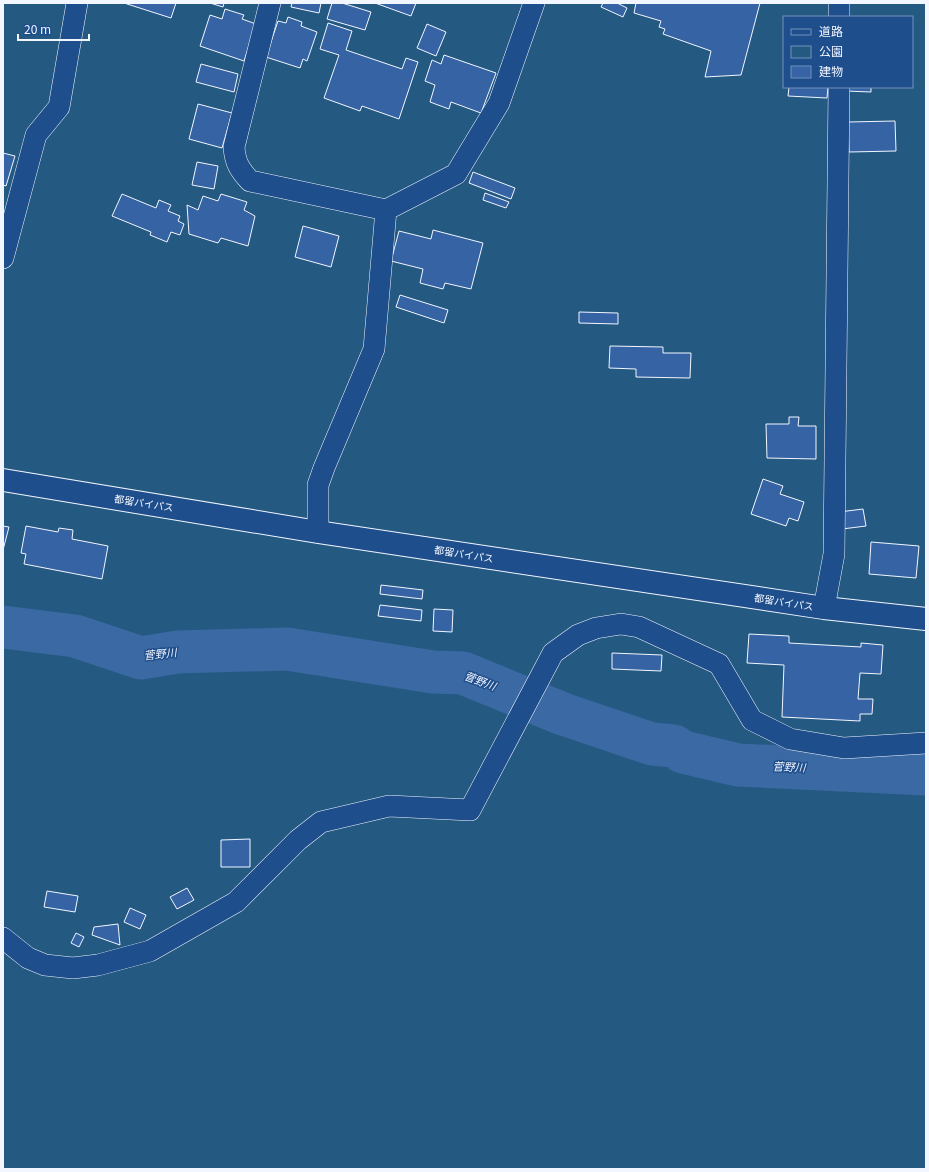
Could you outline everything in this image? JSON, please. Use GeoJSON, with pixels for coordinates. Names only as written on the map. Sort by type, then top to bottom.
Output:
{"type":"FeatureCollection","features":[{"type":"Feature","properties":{"kind":"highway","name":"都留バイパス"},"geometry":{"type":"LineString","coordinates":[[3,480],[318,532],[824,608],[926,619]]}},
{"type":"Feature","properties":{"kind":"street"},"geometry":{"type":"LineString","coordinates":[[3,258],[36,135],[59,108],[77,3]]}},
{"type":"Feature","properties":{"kind":"street"},"geometry":{"type":"LineString","coordinates":[[270,3],[234,147],[235,159],[240,170],[250,181],[386,210],[456,174],[499,103],[534,3]]}},
{"type":"Feature","properties":{"kind":"street"},"geometry":{"type":"LineString","coordinates":[[839,3],[839,16]]}},
{"type":"Feature","properties":{"kind":"street"},"geometry":{"type":"LineString","coordinates":[[824,608],[834,554],[839,88]]}},
{"type":"Feature","properties":{"kind":"street"},"geometry":{"type":"LineString","coordinates":[[318,532],[318,485],[374,349],[386,210]]}},
{"type":"Feature","properties":{"kind":"street"},"geometry":{"type":"LineString","coordinates":[[3,938],[28,958],[45,965],[72,968],[98,965],[150,951],[236,902],[298,840],[321,822],[389,806],[470,810],[553,653],[578,635],[596,628],[621,624],[639,628],[719,664],[752,720],[790,739],[844,748],[926,743]]}},
{"type":"Feature","properties":{"kind":"green space"},"geometry":{"type":"Polygon","coordinates":[[[3,3],[926,3],[926,1169],[3,1169],[3,3]]]}},
{"type":"Feature","properties":{"kind":"building"},"geometry":{"type":"Polygon","coordinates":[[[124,3],[176,3],[171,18],[124,3]]]}},
{"type":"Feature","properties":{"kind":"building"},"geometry":{"type":"Polygon","coordinates":[[[210,3],[224,3],[223,7],[210,3]]]}},
{"type":"Feature","properties":{"kind":"building"},"geometry":{"type":"Polygon","coordinates":[[[292,3],[321,3],[319,13],[291,7],[292,3]]]}},
{"type":"Feature","properties":{"kind":"building"},"geometry":{"type":"Polygon","coordinates":[[[332,3],[342,3],[371,12],[365,30],[327,19],[332,3]]]}},
{"type":"Feature","properties":{"kind":"building"},"geometry":{"type":"Polygon","coordinates":[[[375,3],[416,3],[411,16],[375,3]]]}},
{"type":"Feature","properties":{"kind":"building"},"geometry":{"type":"Polygon","coordinates":[[[603,3],[617,3],[627,8],[623,17],[601,7],[603,3]]]}},
{"type":"Feature","properties":{"kind":"building"},"geometry":{"type":"Polygon","coordinates":[[[636,3],[760,3],[741,75],[705,77],[711,51],[663,34],[665,29],[659,27],[661,21],[634,13],[636,3]]]}},
{"type":"Feature","properties":{"kind":"building"},"geometry":{"type":"Polygon","coordinates":[[[225,9],[244,15],[242,19],[256,24],[244,61],[200,46],[210,15],[222,19],[225,9]]]}},
{"type":"Feature","properties":{"kind":"building"},"geometry":{"type":"Polygon","coordinates":[[[288,17],[302,22],[301,26],[317,32],[307,61],[303,59],[300,68],[266,57],[278,21],[286,23],[288,17]]]}},
{"type":"Feature","properties":{"kind":"building"},"geometry":{"type":"Polygon","coordinates":[[[328,23],[352,31],[346,50],[402,69],[406,58],[418,62],[399,119],[362,106],[360,111],[324,98],[339,55],[320,49],[328,23]]]}},
{"type":"Feature","properties":{"kind":"building"},"geometry":{"type":"Polygon","coordinates":[[[427,24],[446,32],[436,56],[417,48],[427,24]]]}},
{"type":"Feature","properties":{"kind":"building"},"geometry":{"type":"Polygon","coordinates":[[[444,55],[496,73],[481,113],[451,102],[449,109],[430,102],[435,85],[425,81],[432,60],[441,64],[444,55]]]}},
{"type":"Feature","properties":{"kind":"building"},"geometry":{"type":"Polygon","coordinates":[[[201,64],[238,74],[234,92],[196,82],[201,64]]]}},
{"type":"Feature","properties":{"kind":"building"},"geometry":{"type":"Polygon","coordinates":[[[789,88],[828,88],[827,98],[788,96],[789,88]]]}},
{"type":"Feature","properties":{"kind":"building"},"geometry":{"type":"Polygon","coordinates":[[[847,88],[871,88],[871,92],[846,91],[847,88]]]}},
{"type":"Feature","properties":{"kind":"building"},"geometry":{"type":"Polygon","coordinates":[[[198,104],[232,113],[222,148],[189,139],[198,104]]]}},
{"type":"Feature","properties":{"kind":"building"},"geometry":{"type":"Polygon","coordinates":[[[895,121],[896,151],[849,152],[848,122],[895,121]]]}},
{"type":"Feature","properties":{"kind":"building"},"geometry":{"type":"Polygon","coordinates":[[[3,153],[15,156],[6,186],[3,185],[3,153]]]}},
{"type":"Feature","properties":{"kind":"building"},"geometry":{"type":"Polygon","coordinates":[[[197,162],[218,166],[214,189],[192,185],[197,162]]]}},
{"type":"Feature","properties":{"kind":"building"},"geometry":{"type":"Polygon","coordinates":[[[473,172],[515,188],[511,199],[469,183],[473,172]]]}},
{"type":"Feature","properties":{"kind":"building"},"geometry":{"type":"Polygon","coordinates":[[[485,193],[509,202],[506,208],[483,200],[485,193]]]}},
{"type":"Feature","properties":{"kind":"building"},"geometry":{"type":"Polygon","coordinates":[[[122,194],[156,208],[159,200],[171,205],[168,211],[180,216],[178,221],[184,224],[180,235],[171,232],[167,242],[150,235],[151,232],[112,216],[122,194]]]}},
{"type":"Feature","properties":{"kind":"building"},"geometry":{"type":"Polygon","coordinates":[[[221,194],[247,202],[244,210],[255,216],[248,246],[221,238],[218,243],[189,234],[187,205],[198,210],[203,196],[218,201],[221,194]]]}},
{"type":"Feature","properties":{"kind":"building"},"geometry":{"type":"Polygon","coordinates":[[[303,226],[339,236],[331,267],[295,257],[303,226]]]}},
{"type":"Feature","properties":{"kind":"building"},"geometry":{"type":"Polygon","coordinates":[[[433,230],[483,243],[471,289],[445,283],[443,289],[420,283],[423,269],[391,261],[399,231],[431,239],[433,230]]]}},
{"type":"Feature","properties":{"kind":"building"},"geometry":{"type":"Polygon","coordinates":[[[400,295],[448,310],[444,323],[396,307],[400,295]]]}},
{"type":"Feature","properties":{"kind":"building"},"geometry":{"type":"Polygon","coordinates":[[[579,312],[618,313],[618,324],[579,323],[579,312]]]}},
{"type":"Feature","properties":{"kind":"building"},"geometry":{"type":"Polygon","coordinates":[[[610,346],[663,347],[663,353],[691,353],[690,378],[636,377],[636,369],[609,368],[610,346]]]}},
{"type":"Feature","properties":{"kind":"building"},"geometry":{"type":"Polygon","coordinates":[[[789,417],[799,417],[798,426],[816,426],[816,459],[767,458],[766,424],[789,424],[789,417]]]}},
{"type":"Feature","properties":{"kind":"building"},"geometry":{"type":"Polygon","coordinates":[[[763,479],[783,486],[780,494],[804,502],[798,521],[789,518],[786,526],[751,514],[763,479]]]}},
{"type":"Feature","properties":{"kind":"building"},"geometry":{"type":"Polygon","coordinates":[[[863,509],[866,526],[842,529],[839,512],[863,509]]]}},
{"type":"Feature","properties":{"kind":"building"},"geometry":{"type":"Polygon","coordinates":[[[3,526],[9,527],[3,550],[3,526]]]}},
{"type":"Feature","properties":{"kind":"building"},"geometry":{"type":"Polygon","coordinates":[[[26,526],[58,532],[59,528],[73,530],[72,539],[108,546],[102,579],[24,564],[26,554],[21,553],[26,526]]]}},
{"type":"Feature","properties":{"kind":"building"},"geometry":{"type":"Polygon","coordinates":[[[871,542],[919,546],[916,578],[869,574],[871,542]]]}},
{"type":"Feature","properties":{"kind":"building"},"geometry":{"type":"Polygon","coordinates":[[[381,585],[423,590],[422,599],[380,594],[381,585]]]}},
{"type":"Feature","properties":{"kind":"building"},"geometry":{"type":"Polygon","coordinates":[[[380,605],[422,610],[421,621],[378,616],[380,605]]]}},
{"type":"Feature","properties":{"kind":"building"},"geometry":{"type":"Polygon","coordinates":[[[434,609],[453,610],[452,632],[433,631],[434,609]]]}},
{"type":"Feature","properties":{"kind":"building"},"geometry":{"type":"Polygon","coordinates":[[[749,634],[789,636],[789,643],[861,647],[861,643],[883,645],[881,674],[860,673],[858,699],[873,699],[872,714],[860,714],[860,721],[782,717],[784,665],[747,663],[749,634]]]}},
{"type":"Feature","properties":{"kind":"building"},"geometry":{"type":"Polygon","coordinates":[[[612,653],[662,655],[661,671],[612,669],[612,653]]]}},
{"type":"Feature","properties":{"kind":"building"},"geometry":{"type":"Polygon","coordinates":[[[250,839],[250,867],[221,867],[221,840],[250,839]]]}},
{"type":"Feature","properties":{"kind":"building"},"geometry":{"type":"Polygon","coordinates":[[[187,888],[194,900],[177,909],[170,897],[187,888]]]}},
{"type":"Feature","properties":{"kind":"building"},"geometry":{"type":"Polygon","coordinates":[[[47,891],[78,896],[75,912],[44,907],[47,891]]]}},
{"type":"Feature","properties":{"kind":"building"},"geometry":{"type":"Polygon","coordinates":[[[130,908],[146,915],[140,929],[124,922],[130,908]]]}},
{"type":"Feature","properties":{"kind":"building"},"geometry":{"type":"Polygon","coordinates":[[[118,924],[120,945],[92,935],[94,927],[118,924]]]}},
{"type":"Feature","properties":{"kind":"building"},"geometry":{"type":"Polygon","coordinates":[[[76,933],[84,937],[79,947],[71,943],[76,933]]]}},
{"type":"Feature","properties":{"kind":"waterway","name":"菅野川"},"geometry":{"type":"LineString","coordinates":[[3,627],[75,636],[141,658],[178,652],[287,649],[433,672],[463,673],[563,714],[652,744],[674,746],[683,752],[738,765],[926,774]]}}]}
